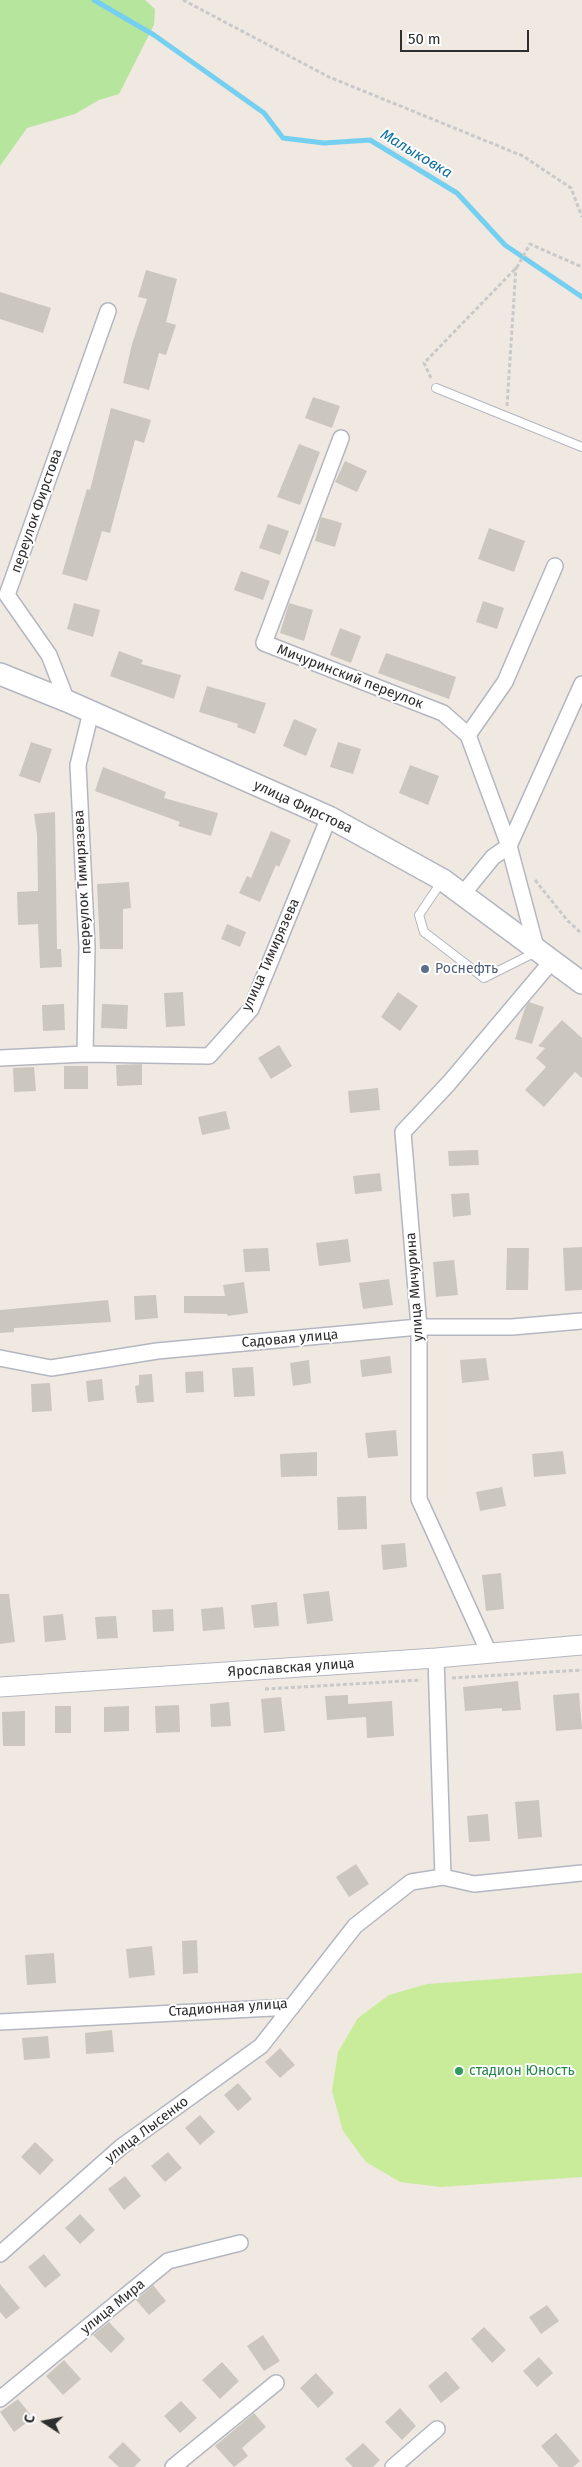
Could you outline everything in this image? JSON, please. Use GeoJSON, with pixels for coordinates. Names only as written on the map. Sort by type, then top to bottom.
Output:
{"type":"FeatureCollection","features":[{"type":"Feature","properties":{"kind":"main road","name":"улица Фирстова"},"geometry":{"type":"LineString","coordinates":[[0,674],[68,701],[329,817],[443,880],[582,983]]}},
{"type":"Feature","properties":{"kind":"street","name":"переулок Фирстова"},"geometry":{"type":"LineString","coordinates":[[68,701],[49,656],[4,594],[108,311]]}},
{"type":"Feature","properties":{"kind":"street","name":"Мичуринский переулок"},"geometry":{"type":"LineString","coordinates":[[341,438],[264,643],[443,713],[468,735],[509,846],[544,956]]}},
{"type":"Feature","properties":{"kind":"street"},"geometry":{"type":"LineString","coordinates":[[468,735],[505,682],[555,566]]}},
{"type":"Feature","properties":{"kind":"street"},"geometry":{"type":"LineString","coordinates":[[462,895],[493,857],[509,846],[582,684]]}},
{"type":"Feature","properties":{"kind":"street","name":"переулок Тимирязева"},"geometry":{"type":"LineString","coordinates":[[85,1054],[87,947],[78,765],[90,712]]}},
{"type":"Feature","properties":{"kind":"street","name":"улица Тимирязева"},"geometry":{"type":"LineString","coordinates":[[0,1058],[85,1054],[209,1056],[251,1009],[329,817]]}},
{"type":"Feature","properties":{"kind":"street","name":"улица Мичурина"},"geometry":{"type":"LineString","coordinates":[[488,1654],[419,1499],[419,1327],[403,1132],[449,1083],[544,956]]}},
{"type":"Feature","properties":{"kind":"street","name":"Садовая улица"},"geometry":{"type":"LineString","coordinates":[[0,1358],[51,1368],[156,1351],[419,1327],[512,1327],[582,1321]]}},
{"type":"Feature","properties":{"kind":"street","name":"Ярославская улица"},"geometry":{"type":"LineString","coordinates":[[0,1687],[436,1658],[582,1645]]}},
{"type":"Feature","properties":{"kind":"street"},"geometry":{"type":"LineString","coordinates":[[436,1658],[443,1877]]}},
{"type":"Feature","properties":{"kind":"street","name":"Стадионная улица"},"geometry":{"type":"LineString","coordinates":[[0,2022],[292,2007],[355,1926],[411,1882],[443,1877],[474,1884],[582,1873]]}},
{"type":"Feature","properties":{"kind":"street","name":"улица Лысенко"},"geometry":{"type":"LineString","coordinates":[[0,2254],[121,2147],[261,2046],[292,2007]]}},
{"type":"Feature","properties":{"kind":"street","name":"улица Мира"},"geometry":{"type":"LineString","coordinates":[[0,2399],[168,2261],[240,2243]]}},
{"type":"Feature","properties":{"kind":"street"},"geometry":{"type":"LineString","coordinates":[[173,2467],[276,2383]]}},
{"type":"Feature","properties":{"kind":"street"},"geometry":{"type":"LineString","coordinates":[[392,2467],[437,2429]]}},
{"type":"Feature","properties":{"kind":"lane"},"geometry":{"type":"LineString","coordinates":[[436,388],[582,447]]}},
{"type":"Feature","properties":{"kind":"lane"},"geometry":{"type":"LineString","coordinates":[[443,880],[420,915],[424,932],[484,978],[544,956]]}},
{"type":"Feature","properties":{"kind":"path"},"geometry":{"type":"LineString","coordinates":[[183,0],[329,77],[523,156],[571,188],[582,217]]}},
{"type":"Feature","properties":{"kind":"path"},"geometry":{"type":"LineString","coordinates":[[436,388],[424,362],[516,266],[530,244],[582,268]]}},
{"type":"Feature","properties":{"kind":"path"},"geometry":{"type":"LineString","coordinates":[[506,416],[516,266]]}},
{"type":"Feature","properties":{"kind":"path"},"geometry":{"type":"LineString","coordinates":[[532,876],[567,920],[582,934]]}},
{"type":"Feature","properties":{"kind":"path"},"geometry":{"type":"LineString","coordinates":[[260,1690],[582,1670]]}},
{"type":"Feature","properties":{"kind":"green space"},"geometry":{"type":"Polygon","coordinates":[[[0,0],[145,0],[155,9],[154,25],[119,94],[99,100],[75,114],[27,128],[0,166],[0,0]]]}},
{"type":"Feature","properties":{"kind":"green space","name":"стадион Юность"},"geometry":{"type":"Polygon","coordinates":[[[582,1973],[582,2177],[441,2187],[400,2182],[366,2162],[343,2131],[332,2091],[338,2052],[358,2018],[389,1995],[427,1984],[582,1973]]]}},
{"type":"Feature","properties":{"kind":"building"},"geometry":{"type":"Polygon","coordinates":[[[146,270],[177,279],[166,322],[176,325],[166,355],[159,353],[149,390],[123,383],[132,344],[147,299],[138,297],[146,270]]]}},
{"type":"Feature","properties":{"kind":"building"},"geometry":{"type":"Polygon","coordinates":[[[0,292],[51,308],[43,333],[0,319],[0,292]]]}},
{"type":"Feature","properties":{"kind":"building"},"geometry":{"type":"Polygon","coordinates":[[[313,397],[340,406],[332,428],[305,418],[313,397]]]}},
{"type":"Feature","properties":{"kind":"building"},"geometry":{"type":"Polygon","coordinates":[[[111,408],[151,420],[144,443],[135,440],[110,533],[102,531],[87,581],[62,574],[87,489],[90,490],[111,408]]]}},
{"type":"Feature","properties":{"kind":"building"},"geometry":{"type":"Polygon","coordinates":[[[299,444],[320,452],[300,505],[277,497],[299,444]]]}},
{"type":"Feature","properties":{"kind":"building"},"geometry":{"type":"Polygon","coordinates":[[[345,461],[367,471],[357,492],[335,482],[345,461]]]}},
{"type":"Feature","properties":{"kind":"building"},"geometry":{"type":"Polygon","coordinates":[[[321,517],[342,523],[335,547],[315,541],[321,517]]]}},
{"type":"Feature","properties":{"kind":"building"},"geometry":{"type":"Polygon","coordinates":[[[268,524],[289,531],[280,555],[259,548],[268,524]]]}},
{"type":"Feature","properties":{"kind":"building"},"geometry":{"type":"Polygon","coordinates":[[[489,528],[525,541],[514,572],[478,559],[489,528]]]}},
{"type":"Feature","properties":{"kind":"building"},"geometry":{"type":"Polygon","coordinates":[[[241,571],[270,581],[263,600],[234,590],[241,571]]]}},
{"type":"Feature","properties":{"kind":"building"},"geometry":{"type":"Polygon","coordinates":[[[483,601],[504,608],[497,629],[476,622],[483,601]]]}},
{"type":"Feature","properties":{"kind":"building"},"geometry":{"type":"Polygon","coordinates":[[[74,603],[100,610],[93,637],[67,629],[74,603]]]}},
{"type":"Feature","properties":{"kind":"building"},"geometry":{"type":"Polygon","coordinates":[[[289,603],[313,610],[304,641],[280,633],[289,603]]]}},
{"type":"Feature","properties":{"kind":"building"},"geometry":{"type":"Polygon","coordinates":[[[340,628],[361,636],[351,663],[330,655],[340,628]]]}},
{"type":"Feature","properties":{"kind":"building"},"geometry":{"type":"Polygon","coordinates":[[[119,651],[143,660],[141,664],[181,675],[174,699],[110,676],[119,651]]]}},
{"type":"Feature","properties":{"kind":"building"},"geometry":{"type":"Polygon","coordinates":[[[386,653],[456,677],[449,699],[378,673],[386,653]]]}},
{"type":"Feature","properties":{"kind":"building"},"geometry":{"type":"Polygon","coordinates":[[[207,686],[266,703],[255,734],[237,727],[238,724],[199,712],[207,686]]]}},
{"type":"Feature","properties":{"kind":"building"},"geometry":{"type":"Polygon","coordinates":[[[294,719],[317,729],[306,756],[283,746],[294,719]]]}},
{"type":"Feature","properties":{"kind":"building"},"geometry":{"type":"Polygon","coordinates":[[[31,742],[52,749],[40,783],[19,776],[31,742]]]}},
{"type":"Feature","properties":{"kind":"building"},"geometry":{"type":"Polygon","coordinates":[[[338,742],[361,749],[353,774],[330,767],[338,742]]]}},
{"type":"Feature","properties":{"kind":"building"},"geometry":{"type":"Polygon","coordinates":[[[410,765],[439,776],[428,805],[399,793],[410,765]]]}},
{"type":"Feature","properties":{"kind":"building"},"geometry":{"type":"Polygon","coordinates":[[[103,767],[166,792],[164,798],[218,813],[211,836],[178,826],[180,822],[95,791],[103,767]]]}},
{"type":"Feature","properties":{"kind":"building"},"geometry":{"type":"Polygon","coordinates":[[[55,812],[57,949],[61,949],[62,967],[40,968],[38,924],[18,925],[17,892],[38,891],[37,834],[34,814],[55,812]]]}},
{"type":"Feature","properties":{"kind":"building"},"geometry":{"type":"Polygon","coordinates":[[[271,831],[291,840],[279,867],[276,865],[260,902],[239,893],[247,876],[251,878],[271,831]]]}},
{"type":"Feature","properties":{"kind":"building"},"geometry":{"type":"Polygon","coordinates":[[[129,882],[131,908],[123,909],[123,949],[100,949],[97,884],[129,882]]]}},
{"type":"Feature","properties":{"kind":"building"},"geometry":{"type":"Polygon","coordinates":[[[227,924],[246,932],[240,947],[221,939],[227,924]]]}},
{"type":"Feature","properties":{"kind":"building"},"geometry":{"type":"Polygon","coordinates":[[[183,992],[185,1026],[166,1027],[164,993],[183,992]]]}},
{"type":"Feature","properties":{"kind":"building"},"geometry":{"type":"Polygon","coordinates":[[[398,992],[418,1006],[400,1031],[381,1017],[398,992]]]}},
{"type":"Feature","properties":{"kind":"building"},"geometry":{"type":"Polygon","coordinates":[[[529,1002],[544,1007],[532,1044],[515,1039],[525,1008],[529,1002]]]}},
{"type":"Feature","properties":{"kind":"building"},"geometry":{"type":"Polygon","coordinates":[[[64,1004],[65,1030],[43,1031],[42,1005],[64,1004]]]}},
{"type":"Feature","properties":{"kind":"building"},"geometry":{"type":"Polygon","coordinates":[[[102,1004],[128,1005],[127,1029],[101,1028],[102,1004]]]}},
{"type":"Feature","properties":{"kind":"building"},"geometry":{"type":"Polygon","coordinates":[[[562,1020],[582,1038],[582,1078],[575,1072],[544,1107],[525,1090],[546,1067],[536,1058],[545,1048],[538,1046],[562,1020]]]}},
{"type":"Feature","properties":{"kind":"building"},"geometry":{"type":"Polygon","coordinates":[[[279,1045],[292,1066],[271,1079],[258,1058],[279,1045]]]}},
{"type":"Feature","properties":{"kind":"building"},"geometry":{"type":"Polygon","coordinates":[[[142,1064],[142,1085],[117,1086],[116,1065],[142,1064]]]}},
{"type":"Feature","properties":{"kind":"building"},"geometry":{"type":"Polygon","coordinates":[[[64,1066],[88,1066],[88,1089],[64,1089],[64,1066]]]}},
{"type":"Feature","properties":{"kind":"building"},"geometry":{"type":"Polygon","coordinates":[[[34,1067],[36,1091],[14,1092],[13,1068],[34,1067]]]}},
{"type":"Feature","properties":{"kind":"building"},"geometry":{"type":"Polygon","coordinates":[[[378,1088],[380,1110],[350,1113],[348,1091],[378,1088]]]}},
{"type":"Feature","properties":{"kind":"building"},"geometry":{"type":"Polygon","coordinates":[[[226,1111],[230,1129],[202,1135],[198,1117],[226,1111]]]}},
{"type":"Feature","properties":{"kind":"building"},"geometry":{"type":"Polygon","coordinates":[[[478,1150],[479,1165],[449,1166],[448,1151],[478,1150]]]}},
{"type":"Feature","properties":{"kind":"building"},"geometry":{"type":"Polygon","coordinates":[[[380,1173],[382,1191],[355,1194],[353,1176],[380,1173]]]}},
{"type":"Feature","properties":{"kind":"building"},"geometry":{"type":"Polygon","coordinates":[[[469,1193],[471,1215],[453,1217],[451,1194],[469,1193]]]}},
{"type":"Feature","properties":{"kind":"building"},"geometry":{"type":"Polygon","coordinates":[[[348,1239],[351,1262],[319,1266],[316,1243],[348,1239]]]}},
{"type":"Feature","properties":{"kind":"building"},"geometry":{"type":"Polygon","coordinates":[[[582,1247],[582,1290],[565,1291],[563,1248],[582,1247]]]}},
{"type":"Feature","properties":{"kind":"building"},"geometry":{"type":"Polygon","coordinates":[[[268,1248],[270,1271],[245,1272],[243,1249],[268,1248]]]}},
{"type":"Feature","properties":{"kind":"building"},"geometry":{"type":"Polygon","coordinates":[[[507,1248],[529,1248],[528,1290],[506,1290],[507,1248]]]}},
{"type":"Feature","properties":{"kind":"building"},"geometry":{"type":"Polygon","coordinates":[[[454,1260],[458,1295],[436,1297],[433,1262],[454,1260]]]}},
{"type":"Feature","properties":{"kind":"building"},"geometry":{"type":"Polygon","coordinates":[[[389,1279],[393,1305],[363,1309],[359,1283],[389,1279]]]}},
{"type":"Feature","properties":{"kind":"building"},"geometry":{"type":"Polygon","coordinates":[[[244,1282],[248,1313],[228,1316],[227,1314],[184,1313],[184,1296],[225,1296],[223,1285],[244,1282]]]}},
{"type":"Feature","properties":{"kind":"building"},"geometry":{"type":"Polygon","coordinates":[[[156,1295],[158,1318],[135,1320],[134,1296],[156,1295]]]}},
{"type":"Feature","properties":{"kind":"building"},"geometry":{"type":"Polygon","coordinates":[[[108,1300],[111,1322],[14,1328],[14,1332],[0,1333],[0,1310],[108,1300]]]}},
{"type":"Feature","properties":{"kind":"building"},"geometry":{"type":"Polygon","coordinates":[[[390,1356],[392,1373],[362,1377],[360,1360],[390,1356]]]}},
{"type":"Feature","properties":{"kind":"building"},"geometry":{"type":"Polygon","coordinates":[[[486,1358],[489,1380],[462,1383],[460,1360],[486,1358]]]}},
{"type":"Feature","properties":{"kind":"building"},"geometry":{"type":"Polygon","coordinates":[[[309,1360],[311,1383],[293,1386],[290,1363],[309,1360]]]}},
{"type":"Feature","properties":{"kind":"building"},"geometry":{"type":"Polygon","coordinates":[[[253,1367],[255,1396],[234,1397],[232,1368],[253,1367]]]}},
{"type":"Feature","properties":{"kind":"building"},"geometry":{"type":"Polygon","coordinates":[[[203,1371],[204,1392],[186,1393],[185,1372],[203,1371]]]}},
{"type":"Feature","properties":{"kind":"building"},"geometry":{"type":"Polygon","coordinates":[[[152,1374],[154,1402],[137,1403],[135,1386],[139,1385],[139,1375],[152,1374]]]}},
{"type":"Feature","properties":{"kind":"building"},"geometry":{"type":"Polygon","coordinates":[[[102,1379],[104,1400],[88,1402],[86,1381],[102,1379]]]}},
{"type":"Feature","properties":{"kind":"building"},"geometry":{"type":"Polygon","coordinates":[[[50,1383],[52,1411],[32,1412],[31,1384],[50,1383]]]}},
{"type":"Feature","properties":{"kind":"building"},"geometry":{"type":"Polygon","coordinates":[[[396,1430],[398,1456],[368,1458],[365,1433],[396,1430]]]}},
{"type":"Feature","properties":{"kind":"building"},"geometry":{"type":"Polygon","coordinates":[[[563,1451],[566,1474],[534,1477],[532,1454],[563,1451]]]}},
{"type":"Feature","properties":{"kind":"building"},"geometry":{"type":"Polygon","coordinates":[[[317,1452],[317,1476],[281,1477],[280,1454],[317,1452]]]}},
{"type":"Feature","properties":{"kind":"building"},"geometry":{"type":"Polygon","coordinates":[[[502,1487],[506,1506],[480,1511],[476,1492],[502,1487]]]}},
{"type":"Feature","properties":{"kind":"building"},"geometry":{"type":"Polygon","coordinates":[[[366,1496],[367,1529],[338,1530],[337,1497],[366,1496]]]}},
{"type":"Feature","properties":{"kind":"building"},"geometry":{"type":"Polygon","coordinates":[[[405,1543],[407,1567],[383,1570],[381,1545],[405,1543]]]}},
{"type":"Feature","properties":{"kind":"building"},"geometry":{"type":"Polygon","coordinates":[[[501,1573],[504,1609],[486,1611],[482,1575],[501,1573]]]}},
{"type":"Feature","properties":{"kind":"building"},"geometry":{"type":"Polygon","coordinates":[[[329,1591],[333,1621],[307,1624],[303,1594],[329,1591]]]}},
{"type":"Feature","properties":{"kind":"building"},"geometry":{"type":"Polygon","coordinates":[[[0,1594],[9,1594],[15,1642],[0,1644],[0,1594]]]}},
{"type":"Feature","properties":{"kind":"building"},"geometry":{"type":"Polygon","coordinates":[[[277,1602],[279,1626],[254,1628],[251,1605],[277,1602]]]}},
{"type":"Feature","properties":{"kind":"building"},"geometry":{"type":"Polygon","coordinates":[[[223,1607],[225,1629],[203,1631],[201,1609],[223,1607]]]}},
{"type":"Feature","properties":{"kind":"building"},"geometry":{"type":"Polygon","coordinates":[[[173,1609],[174,1631],[153,1632],[152,1610],[173,1609]]]}},
{"type":"Feature","properties":{"kind":"building"},"geometry":{"type":"Polygon","coordinates":[[[63,1614],[66,1640],[45,1642],[43,1616],[63,1614]]]}},
{"type":"Feature","properties":{"kind":"building"},"geometry":{"type":"Polygon","coordinates":[[[116,1616],[118,1638],[97,1639],[95,1617],[116,1616]]]}},
{"type":"Feature","properties":{"kind":"building"},"geometry":{"type":"Polygon","coordinates":[[[518,1681],[521,1710],[502,1711],[502,1708],[465,1711],[463,1687],[518,1681]]]}},
{"type":"Feature","properties":{"kind":"building"},"geometry":{"type":"Polygon","coordinates":[[[579,1693],[582,1729],[556,1731],[553,1695],[579,1693]]]}},
{"type":"Feature","properties":{"kind":"building"},"geometry":{"type":"Polygon","coordinates":[[[348,1695],[348,1704],[392,1701],[394,1736],[367,1738],[366,1717],[327,1720],[325,1696],[348,1695]]]}},
{"type":"Feature","properties":{"kind":"building"},"geometry":{"type":"Polygon","coordinates":[[[281,1697],[285,1731],[264,1733],[261,1699],[281,1697]]]}},
{"type":"Feature","properties":{"kind":"building"},"geometry":{"type":"Polygon","coordinates":[[[229,1702],[231,1726],[211,1727],[210,1704],[229,1702]]]}},
{"type":"Feature","properties":{"kind":"building"},"geometry":{"type":"Polygon","coordinates":[[[179,1705],[180,1732],[156,1733],[155,1706],[179,1705]]]}},
{"type":"Feature","properties":{"kind":"building"},"geometry":{"type":"Polygon","coordinates":[[[55,1706],[71,1706],[71,1733],[55,1733],[55,1706]]]}},
{"type":"Feature","properties":{"kind":"building"},"geometry":{"type":"Polygon","coordinates":[[[129,1706],[129,1731],[104,1732],[104,1707],[129,1706]]]}},
{"type":"Feature","properties":{"kind":"building"},"geometry":{"type":"Polygon","coordinates":[[[25,1711],[25,1746],[3,1746],[2,1712],[25,1711]]]}},
{"type":"Feature","properties":{"kind":"building"},"geometry":{"type":"Polygon","coordinates":[[[539,1800],[542,1837],[518,1839],[515,1802],[539,1800]]]}},
{"type":"Feature","properties":{"kind":"building"},"geometry":{"type":"Polygon","coordinates":[[[488,1814],[490,1841],[469,1842],[467,1816],[488,1814]]]}},
{"type":"Feature","properties":{"kind":"building"},"geometry":{"type":"Polygon","coordinates":[[[356,1864],[369,1884],[349,1897],[336,1877],[356,1864]]]}},
{"type":"Feature","properties":{"kind":"building"},"geometry":{"type":"Polygon","coordinates":[[[197,1940],[198,1973],[183,1974],[182,1941],[197,1940]]]}},
{"type":"Feature","properties":{"kind":"building"},"geometry":{"type":"Polygon","coordinates":[[[152,1946],[155,1975],[129,1978],[126,1949],[152,1946]]]}},
{"type":"Feature","properties":{"kind":"building"},"geometry":{"type":"Polygon","coordinates":[[[54,1953],[56,1983],[27,1985],[25,1955],[54,1953]]]}},
{"type":"Feature","properties":{"kind":"building"},"geometry":{"type":"Polygon","coordinates":[[[112,2030],[114,2052],[86,2054],[85,2033],[112,2030]]]}},
{"type":"Feature","properties":{"kind":"building"},"geometry":{"type":"Polygon","coordinates":[[[48,2036],[50,2058],[24,2060],[22,2038],[48,2036]]]}},
{"type":"Feature","properties":{"kind":"building"},"geometry":{"type":"Polygon","coordinates":[[[280,2048],[295,2065],[280,2078],[265,2062],[280,2048]]]}},
{"type":"Feature","properties":{"kind":"building"},"geometry":{"type":"Polygon","coordinates":[[[238,2083],[252,2099],[238,2111],[224,2095],[238,2083]]]}},
{"type":"Feature","properties":{"kind":"building"},"geometry":{"type":"Polygon","coordinates":[[[200,2115],[215,2132],[200,2145],[185,2128],[200,2115]]]}},
{"type":"Feature","properties":{"kind":"building"},"geometry":{"type":"Polygon","coordinates":[[[35,2142],[54,2160],[40,2175],[21,2157],[35,2142]]]}},
{"type":"Feature","properties":{"kind":"building"},"geometry":{"type":"Polygon","coordinates":[[[168,2152],[182,2168],[165,2182],[151,2166],[168,2152]]]}},
{"type":"Feature","properties":{"kind":"building"},"geometry":{"type":"Polygon","coordinates":[[[125,2176],[141,2196],[124,2210],[108,2189],[125,2176]]]}},
{"type":"Feature","properties":{"kind":"building"},"geometry":{"type":"Polygon","coordinates":[[[80,2214],[95,2230],[80,2244],[65,2228],[80,2214]]]}},
{"type":"Feature","properties":{"kind":"building"},"geometry":{"type":"Polygon","coordinates":[[[44,2254],[61,2275],[45,2288],[28,2267],[44,2254]]]}},
{"type":"Feature","properties":{"kind":"building"},"geometry":{"type":"Polygon","coordinates":[[[0,2284],[20,2308],[6,2319],[0,2312],[0,2284]]]}},
{"type":"Feature","properties":{"kind":"building"},"geometry":{"type":"Polygon","coordinates":[[[153,2285],[166,2301],[149,2315],[136,2300],[153,2285]]]}},
{"type":"Feature","properties":{"kind":"building"},"geometry":{"type":"Polygon","coordinates":[[[547,2305],[559,2321],[541,2334],[529,2317],[547,2305]]]}},
{"type":"Feature","properties":{"kind":"building"},"geometry":{"type":"Polygon","coordinates":[[[109,2322],[125,2339],[111,2353],[93,2335],[109,2322]]]}},
{"type":"Feature","properties":{"kind":"building"},"geometry":{"type":"Polygon","coordinates":[[[484,2327],[506,2350],[492,2363],[471,2339],[484,2327]]]}},
{"type":"Feature","properties":{"kind":"building"},"geometry":{"type":"Polygon","coordinates":[[[263,2335],[280,2361],[264,2371],[247,2346],[263,2335]]]}},
{"type":"Feature","properties":{"kind":"building"},"geometry":{"type":"Polygon","coordinates":[[[539,2357],[553,2373],[537,2387],[523,2371],[539,2357]]]}},
{"type":"Feature","properties":{"kind":"building"},"geometry":{"type":"Polygon","coordinates":[[[64,2360],[81,2379],[63,2395],[46,2376],[64,2360]]]}},
{"type":"Feature","properties":{"kind":"building"},"geometry":{"type":"Polygon","coordinates":[[[222,2362],[239,2381],[220,2399],[202,2380],[222,2362]]]}},
{"type":"Feature","properties":{"kind":"building"},"geometry":{"type":"Polygon","coordinates":[[[446,2371],[460,2388],[441,2403],[428,2386],[446,2371]]]}},
{"type":"Feature","properties":{"kind":"building"},"geometry":{"type":"Polygon","coordinates":[[[316,2373],[334,2393],[318,2408],[300,2388],[316,2373]]]}},
{"type":"Feature","properties":{"kind":"building"},"geometry":{"type":"Polygon","coordinates":[[[18,2399],[33,2418],[14,2432],[0,2412],[18,2399]]]}},
{"type":"Feature","properties":{"kind":"building"},"geometry":{"type":"Polygon","coordinates":[[[181,2401],[197,2418],[180,2433],[164,2416],[181,2401]]]}},
{"type":"Feature","properties":{"kind":"building"},"geometry":{"type":"Polygon","coordinates":[[[400,2408],[416,2426],[402,2440],[385,2422],[400,2408]]]}},
{"type":"Feature","properties":{"kind":"building"},"geometry":{"type":"Polygon","coordinates":[[[254,2413],[266,2427],[242,2448],[248,2456],[234,2467],[215,2446],[254,2413]]]}},
{"type":"Feature","properties":{"kind":"building"},"geometry":{"type":"Polygon","coordinates":[[[556,2433],[580,2461],[573,2467],[559,2467],[541,2446],[556,2433]]]}},
{"type":"Feature","properties":{"kind":"building"},"geometry":{"type":"Polygon","coordinates":[[[123,2442],[141,2460],[134,2467],[119,2467],[108,2457],[123,2442]]]}},
{"type":"Feature","properties":{"kind":"building"},"geometry":{"type":"Polygon","coordinates":[[[363,2443],[380,2460],[373,2467],[353,2467],[345,2459],[363,2443]]]}},
{"type":"Feature","properties":{"kind":"waterway","name":"Малыковка"},"geometry":{"type":"LineString","coordinates":[[94,0],[154,35],[264,113],[283,138],[324,143],[370,140],[457,193],[505,245],[582,297]]}},
{"type":"Feature","properties":{"kind":"place","name":"Роснефть"},"geometry":{"type":"Point","coordinates":[425,969]}},
{"type":"Feature","properties":{"kind":"place","name":"стадион Юность"},"geometry":{"type":"Point","coordinates":[459,2071]}}]}
